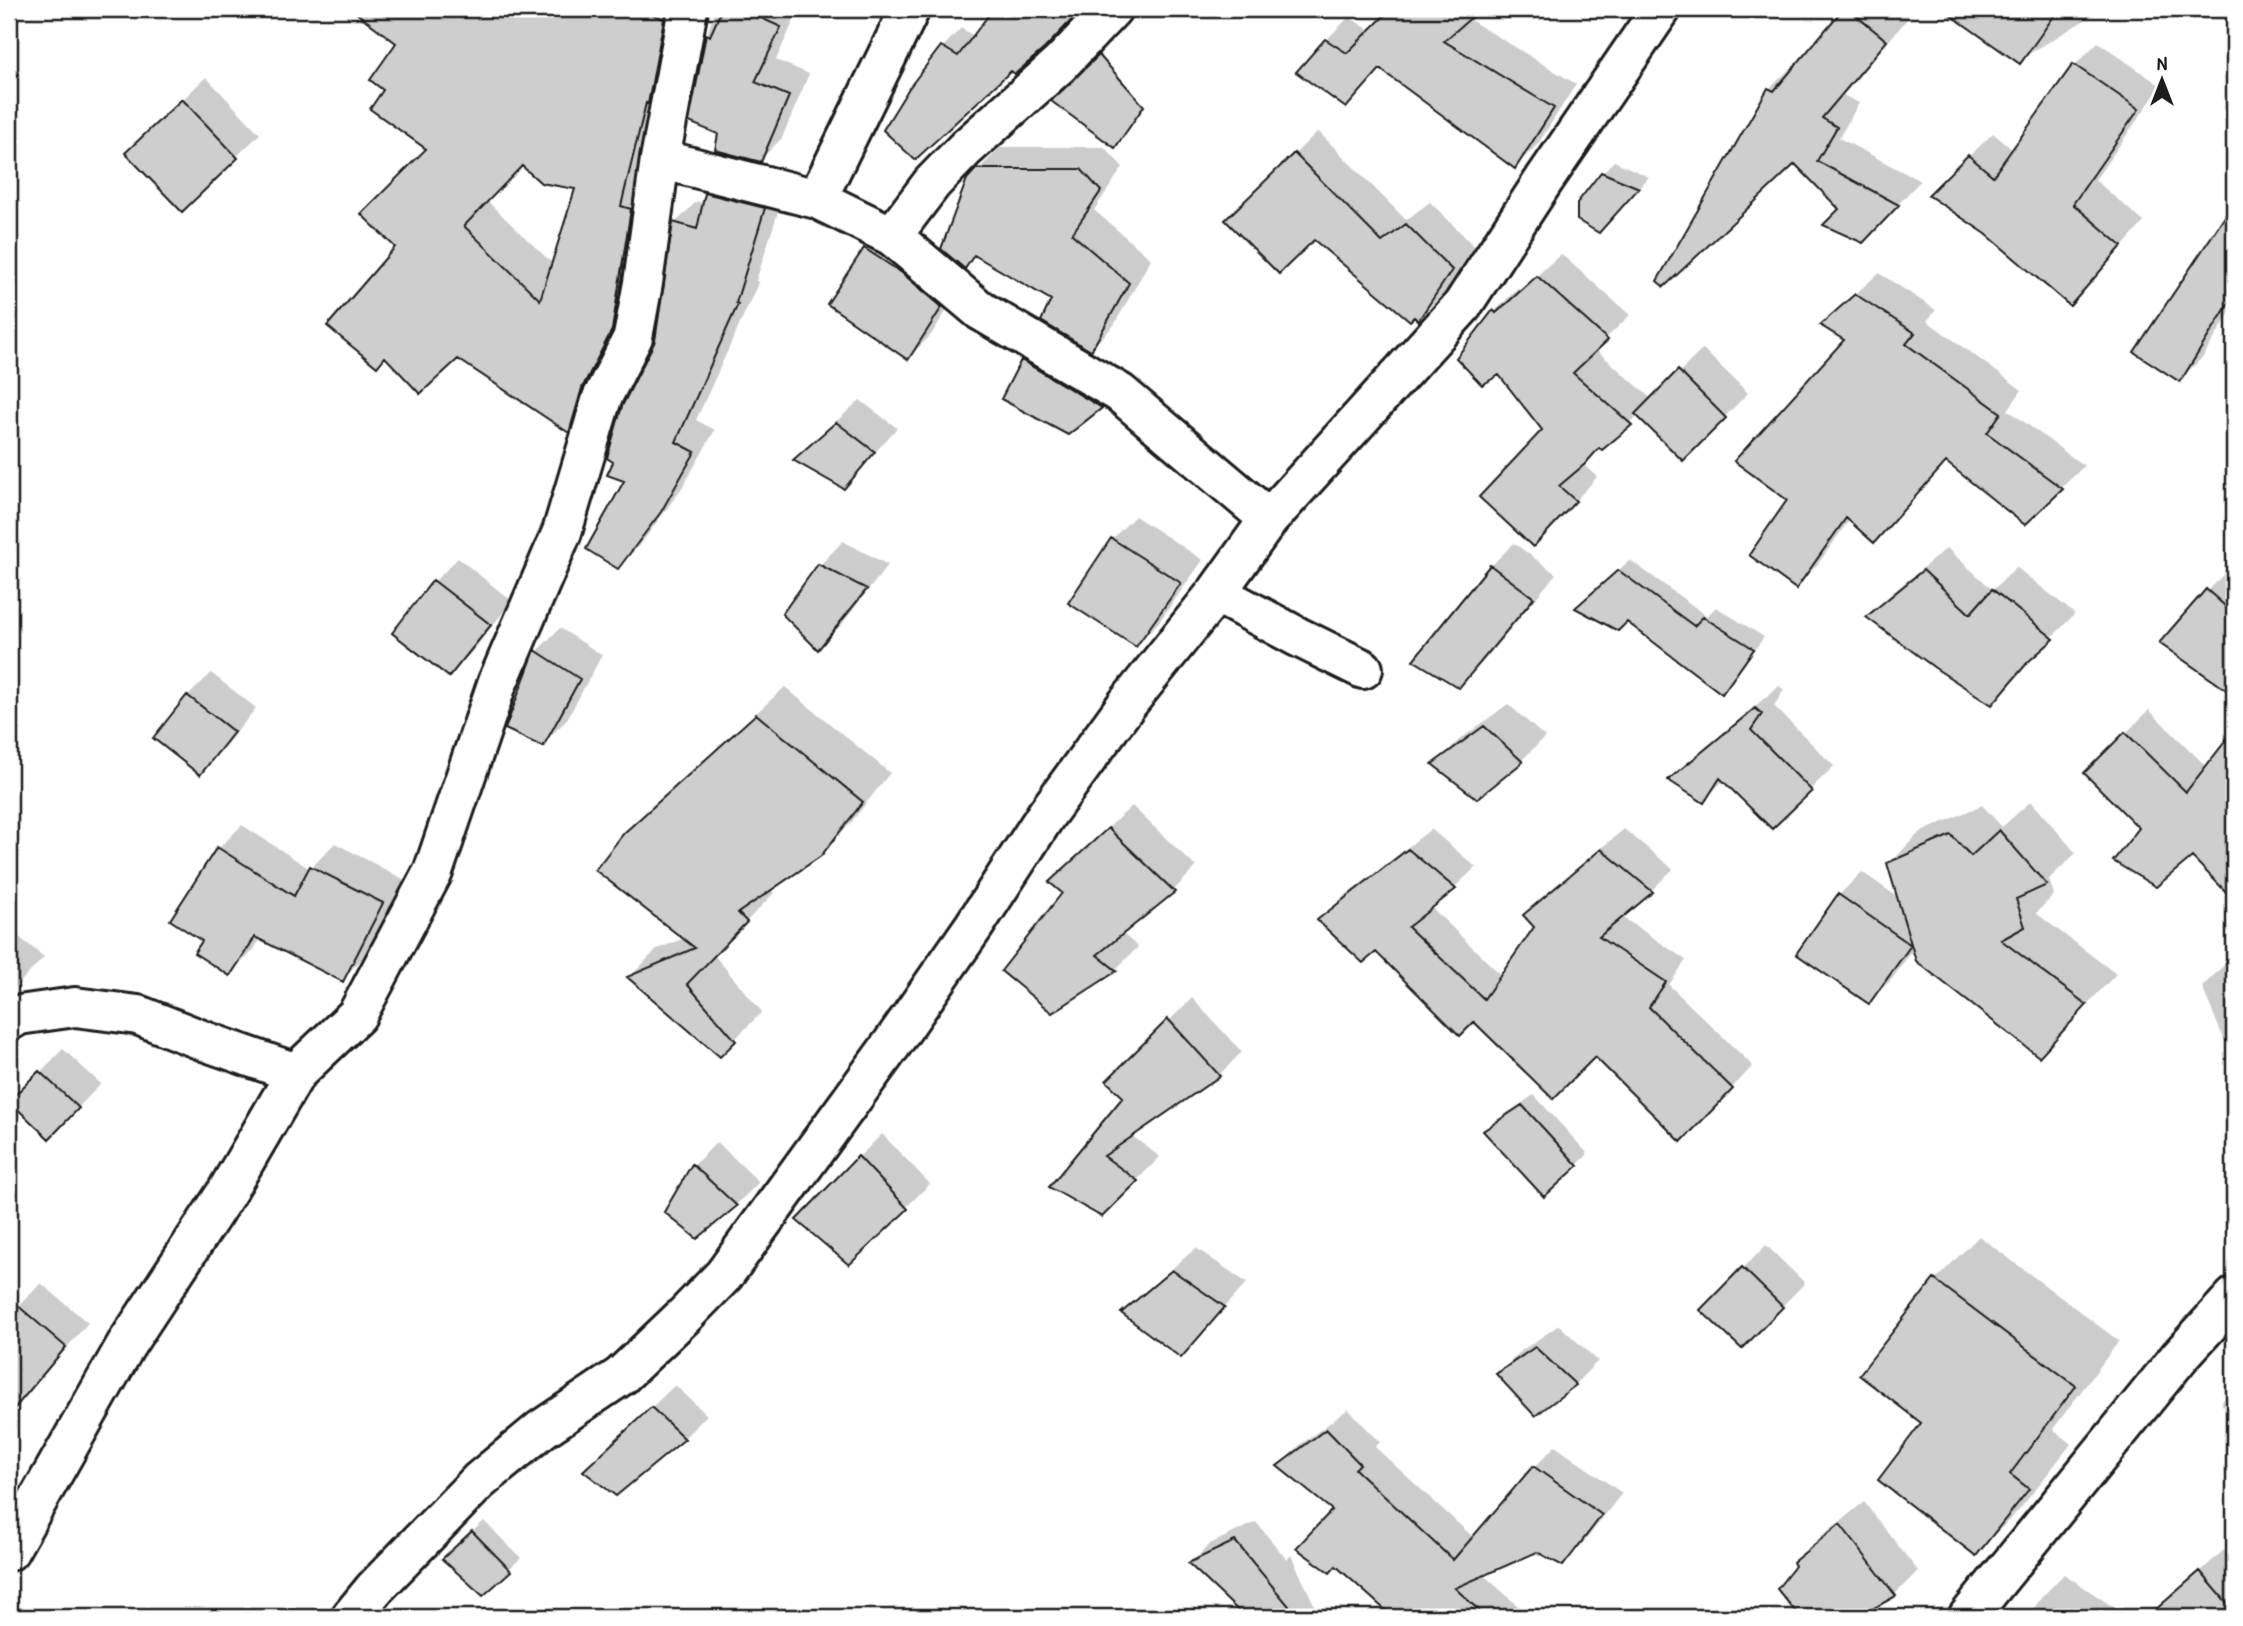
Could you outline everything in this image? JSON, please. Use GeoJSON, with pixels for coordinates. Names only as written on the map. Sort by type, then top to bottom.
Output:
{"type":"FeatureCollection","features":[{"type":"Feature","properties":{"kind":"street"},"geometry":{"type":"LineString","coordinates":[[9,1551],[126,1345],[226,1193],[296,1073],[357,1015],[433,872],[497,684],[562,532],[602,398],[633,337],[660,159],[688,9]]}},
{"type":"Feature","properties":{"kind":"street"},"geometry":{"type":"LineString","coordinates":[[817,199],[910,9]]}},
{"type":"Feature","properties":{"kind":"street"},"geometry":{"type":"LineString","coordinates":[[891,236],[932,183],[965,148],[1060,65],[1112,9]]}},
{"type":"Feature","properties":{"kind":"street"},"geometry":{"type":"LineString","coordinates":[[351,1617],[478,1481],[542,1429],[621,1376],[724,1275],[891,1044],[974,926],[1054,804],[1127,704],[1216,593],[1269,519],[1462,306],[1661,9]]}},
{"type":"Feature","properties":{"kind":"street"},"geometry":{"type":"LineString","coordinates":[[660,159],[817,199],[891,236],[981,311],[1120,393],[1269,519]]}},
{"type":"Feature","properties":{"kind":"street"},"geometry":{"type":"LineString","coordinates":[[1216,593],[1363,669]]}},
{"type":"Feature","properties":{"kind":"street"},"geometry":{"type":"LineString","coordinates":[[9,1021],[19,1015],[75,1007],[138,1015],[296,1073]]}},
{"type":"Feature","properties":{"kind":"street"},"geometry":{"type":"LineString","coordinates":[[1968,1617],[2180,1356],[2234,1297]]}},
{"type":"Feature","properties":{"kind":"building"},"geometry":{"type":"Polygon","coordinates":[[[351,9],[638,9],[664,19],[648,104],[646,103],[621,206],[631,209],[612,330],[582,388],[569,433],[458,359],[420,394],[385,357],[377,367],[327,326],[395,247],[361,214],[426,149],[370,109],[383,90],[370,80],[396,43],[351,9]],[[522,166],[464,226],[540,300],[575,189],[541,183],[522,166]]]}},
{"type":"Feature","properties":{"kind":"building"},"geometry":{"type":"Polygon","coordinates":[[[722,9],[741,9],[781,27],[755,82],[789,96],[761,162],[715,150],[718,134],[689,122],[706,34],[710,36],[722,9]]]}},
{"type":"Feature","properties":{"kind":"building"},"geometry":{"type":"Polygon","coordinates":[[[993,9],[1082,9],[1045,48],[1015,74],[1011,71],[915,160],[883,130],[909,88],[941,46],[958,56],[993,9]]]}},
{"type":"Feature","properties":{"kind":"building"},"geometry":{"type":"Polygon","coordinates":[[[1391,9],[1481,9],[1444,41],[1554,108],[1515,169],[1380,69],[1346,108],[1296,72],[1325,39],[1347,53],[1391,9]]]}},
{"type":"Feature","properties":{"kind":"building"},"geometry":{"type":"Polygon","coordinates":[[[1843,9],[1848,9],[1887,41],[1822,118],[1837,127],[1817,161],[1899,205],[1863,243],[1823,225],[1839,209],[1795,164],[1664,287],[1657,281],[1768,88],[1774,91],[1843,9]]]}},
{"type":"Feature","properties":{"kind":"building"},"geometry":{"type":"Polygon","coordinates":[[[1942,9],[2059,9],[2020,64],[1942,9]]]}},
{"type":"Feature","properties":{"kind":"building"},"geometry":{"type":"Polygon","coordinates":[[[1099,55],[1144,106],[1115,148],[1051,101],[1099,55]]]}},
{"type":"Feature","properties":{"kind":"building"},"geometry":{"type":"Polygon","coordinates":[[[2073,64],[2139,109],[2073,204],[2122,246],[2070,306],[1986,234],[1928,195],[1968,155],[1993,176],[2073,64]]]}},
{"type":"Feature","properties":{"kind":"building"},"geometry":{"type":"Polygon","coordinates":[[[182,99],[238,158],[182,212],[125,153],[182,99]]]}},
{"type":"Feature","properties":{"kind":"building"},"geometry":{"type":"Polygon","coordinates":[[[1294,153],[1382,242],[1406,224],[1452,270],[1418,321],[1414,317],[1410,321],[1314,240],[1279,274],[1225,220],[1294,153]]]}},
{"type":"Feature","properties":{"kind":"building"},"geometry":{"type":"Polygon","coordinates":[[[976,169],[1081,169],[1101,191],[1072,234],[1129,283],[1091,351],[1041,321],[1051,300],[974,255],[965,269],[941,249],[967,179],[976,169]]]}},
{"type":"Feature","properties":{"kind":"building"},"geometry":{"type":"Polygon","coordinates":[[[1601,172],[1639,188],[1599,233],[1577,220],[1577,203],[1601,172]]]}},
{"type":"Feature","properties":{"kind":"building"},"geometry":{"type":"Polygon","coordinates":[[[705,193],[765,208],[736,303],[738,304],[676,442],[695,452],[661,512],[618,569],[586,549],[624,481],[607,475],[613,462],[607,458],[622,406],[655,341],[673,222],[697,229],[705,193]]]}},
{"type":"Feature","properties":{"kind":"building"},"geometry":{"type":"Polygon","coordinates":[[[2234,203],[2234,295],[2180,382],[2134,352],[2234,203]]]}},
{"type":"Feature","properties":{"kind":"building"},"geometry":{"type":"Polygon","coordinates":[[[864,248],[902,273],[942,307],[908,360],[827,304],[864,248]]]}},
{"type":"Feature","properties":{"kind":"building"},"geometry":{"type":"Polygon","coordinates":[[[1537,276],[1608,340],[1573,373],[1632,425],[1602,450],[1599,448],[1559,486],[1576,501],[1533,547],[1479,497],[1542,430],[1499,375],[1482,385],[1456,358],[1493,310],[1496,313],[1537,276]]]}},
{"type":"Feature","properties":{"kind":"building"},"geometry":{"type":"Polygon","coordinates":[[[1855,294],[1915,333],[1906,344],[2001,413],[1987,433],[2063,489],[2025,525],[1946,462],[1874,543],[1846,518],[1796,589],[1749,555],[1787,500],[1734,461],[1844,340],[1820,325],[1855,294]]]}},
{"type":"Feature","properties":{"kind":"building"},"geometry":{"type":"Polygon","coordinates":[[[1021,360],[1102,408],[1068,435],[1001,399],[1021,360]]]}},
{"type":"Feature","properties":{"kind":"building"},"geometry":{"type":"Polygon","coordinates":[[[1678,370],[1726,418],[1683,461],[1635,414],[1678,370]]]}},
{"type":"Feature","properties":{"kind":"building"},"geometry":{"type":"Polygon","coordinates":[[[836,422],[875,452],[844,489],[793,460],[836,422]]]}},
{"type":"Feature","properties":{"kind":"building"},"geometry":{"type":"Polygon","coordinates":[[[1111,538],[1181,583],[1136,647],[1068,603],[1111,538]]]}},
{"type":"Feature","properties":{"kind":"building"},"geometry":{"type":"Polygon","coordinates":[[[818,564],[867,589],[818,650],[782,614],[818,564]]]}},
{"type":"Feature","properties":{"kind":"building"},"geometry":{"type":"Polygon","coordinates":[[[1490,565],[1534,598],[1459,688],[1413,660],[1490,565]]]}},
{"type":"Feature","properties":{"kind":"building"},"geometry":{"type":"Polygon","coordinates":[[[1618,570],[1694,626],[1703,617],[1754,649],[1722,694],[1627,622],[1618,631],[1575,608],[1618,570]]]}},
{"type":"Feature","properties":{"kind":"building"},"geometry":{"type":"Polygon","coordinates":[[[1923,570],[1970,614],[1992,589],[2054,639],[2028,662],[1992,705],[1935,668],[1866,617],[1923,570]]]}},
{"type":"Feature","properties":{"kind":"building"},"geometry":{"type":"Polygon","coordinates":[[[433,580],[491,625],[449,677],[392,633],[433,580]]]}},
{"type":"Feature","properties":{"kind":"building"},"geometry":{"type":"Polygon","coordinates":[[[2206,589],[2234,614],[2234,695],[2159,643],[2206,589]]]}},
{"type":"Feature","properties":{"kind":"building"},"geometry":{"type":"Polygon","coordinates":[[[535,650],[580,679],[543,747],[505,729],[535,650]]]}},
{"type":"Feature","properties":{"kind":"building"},"geometry":{"type":"Polygon","coordinates":[[[187,695],[234,732],[200,775],[153,738],[187,695]]]}},
{"type":"Feature","properties":{"kind":"building"},"geometry":{"type":"Polygon","coordinates":[[[1755,708],[1762,714],[1751,730],[1812,791],[1772,829],[1720,778],[1704,803],[1668,780],[1755,708]]]}},
{"type":"Feature","properties":{"kind":"building"},"geometry":{"type":"Polygon","coordinates":[[[756,714],[863,802],[821,856],[738,913],[747,922],[687,984],[736,1041],[720,1057],[627,977],[695,948],[595,870],[624,833],[756,714]]]}},
{"type":"Feature","properties":{"kind":"building"},"geometry":{"type":"Polygon","coordinates":[[[1484,726],[1523,762],[1477,799],[1432,764],[1484,726]]]}},
{"type":"Feature","properties":{"kind":"building"},"geometry":{"type":"Polygon","coordinates":[[[2234,730],[2234,900],[2192,857],[2156,887],[2113,861],[2139,828],[2084,773],[2125,732],[2186,792],[2234,730]]]}},
{"type":"Feature","properties":{"kind":"building"},"geometry":{"type":"Polygon","coordinates":[[[1108,828],[1175,892],[1097,955],[1117,971],[1052,1013],[1001,971],[1062,893],[1049,882],[1108,828]]]}},
{"type":"Feature","properties":{"kind":"building"},"geometry":{"type":"Polygon","coordinates":[[[1999,830],[2047,885],[2016,899],[2025,927],[2001,940],[2087,1005],[2039,1057],[1916,961],[1887,863],[1951,835],[1971,856],[1999,830]]]}},
{"type":"Feature","properties":{"kind":"building"},"geometry":{"type":"Polygon","coordinates":[[[217,847],[294,896],[310,866],[383,903],[343,982],[255,937],[230,976],[194,953],[202,941],[170,920],[217,847]]]}},
{"type":"Feature","properties":{"kind":"building"},"geometry":{"type":"Polygon","coordinates":[[[1408,849],[1456,889],[1408,927],[1484,999],[1534,927],[1523,915],[1601,849],[1653,892],[1599,937],[1666,982],[1649,1007],[1733,1089],[1681,1142],[1595,1057],[1553,1099],[1474,1022],[1460,1036],[1376,952],[1363,963],[1317,920],[1408,849]]]}},
{"type":"Feature","properties":{"kind":"building"},"geometry":{"type":"Polygon","coordinates":[[[1838,894],[1911,945],[1869,1004],[1796,954],[1838,894]]]}},
{"type":"Feature","properties":{"kind":"building"},"geometry":{"type":"Polygon","coordinates":[[[1168,1019],[1220,1076],[1104,1156],[1138,1181],[1102,1217],[1049,1187],[1123,1097],[1106,1081],[1168,1019]]]}},
{"type":"Feature","properties":{"kind":"building"},"geometry":{"type":"Polygon","coordinates":[[[39,1071],[79,1108],[49,1139],[9,1101],[39,1071]]]}},
{"type":"Feature","properties":{"kind":"building"},"geometry":{"type":"Polygon","coordinates":[[[1522,1105],[1578,1166],[1544,1197],[1483,1131],[1522,1105]]]}},
{"type":"Feature","properties":{"kind":"building"},"geometry":{"type":"Polygon","coordinates":[[[858,1156],[908,1209],[849,1265],[796,1220],[858,1156]]]}},
{"type":"Feature","properties":{"kind":"building"},"geometry":{"type":"Polygon","coordinates":[[[692,1164],[737,1206],[697,1239],[664,1212],[692,1164]]]}},
{"type":"Feature","properties":{"kind":"building"},"geometry":{"type":"Polygon","coordinates":[[[1742,1267],[1783,1307],[1742,1349],[1700,1310],[1742,1267]]]}},
{"type":"Feature","properties":{"kind":"building"},"geometry":{"type":"Polygon","coordinates":[[[1172,1270],[1225,1307],[1181,1358],[1121,1313],[1172,1270]]]}},
{"type":"Feature","properties":{"kind":"building"},"geometry":{"type":"Polygon","coordinates":[[[1934,1279],[2076,1386],[2010,1474],[2029,1489],[1976,1556],[1878,1480],[1921,1423],[1859,1375],[1934,1279]]]}},
{"type":"Feature","properties":{"kind":"building"},"geometry":{"type":"Polygon","coordinates":[[[9,1298],[66,1347],[9,1415],[9,1298]]]}},
{"type":"Feature","properties":{"kind":"building"},"geometry":{"type":"Polygon","coordinates":[[[1535,1347],[1576,1385],[1535,1416],[1496,1374],[1535,1347]]]}},
{"type":"Feature","properties":{"kind":"building"},"geometry":{"type":"Polygon","coordinates":[[[651,1407],[685,1439],[616,1496],[583,1471],[651,1407]]]}},
{"type":"Feature","properties":{"kind":"building"},"geometry":{"type":"Polygon","coordinates":[[[1326,1429],[1360,1464],[1355,1469],[1453,1560],[1533,1466],[1602,1515],[1563,1566],[1537,1552],[1455,1588],[1486,1617],[1393,1617],[1336,1566],[1330,1573],[1296,1548],[1332,1510],[1277,1466],[1326,1429]]]}},
{"type":"Feature","properties":{"kind":"building"},"geometry":{"type":"Polygon","coordinates":[[[1840,1524],[1896,1596],[1858,1617],[1800,1617],[1777,1589],[1795,1566],[1793,1562],[1840,1524]]]}},
{"type":"Feature","properties":{"kind":"building"},"geometry":{"type":"Polygon","coordinates":[[[472,1531],[511,1571],[483,1596],[442,1559],[472,1531]]]}},
{"type":"Feature","properties":{"kind":"building"},"geometry":{"type":"Polygon","coordinates":[[[1235,1541],[1298,1617],[1245,1617],[1188,1563],[1235,1541]]]}},
{"type":"Feature","properties":{"kind":"building"},"geometry":{"type":"Polygon","coordinates":[[[2200,1571],[2234,1611],[2234,1617],[2147,1617],[2200,1571]]]}}]}
